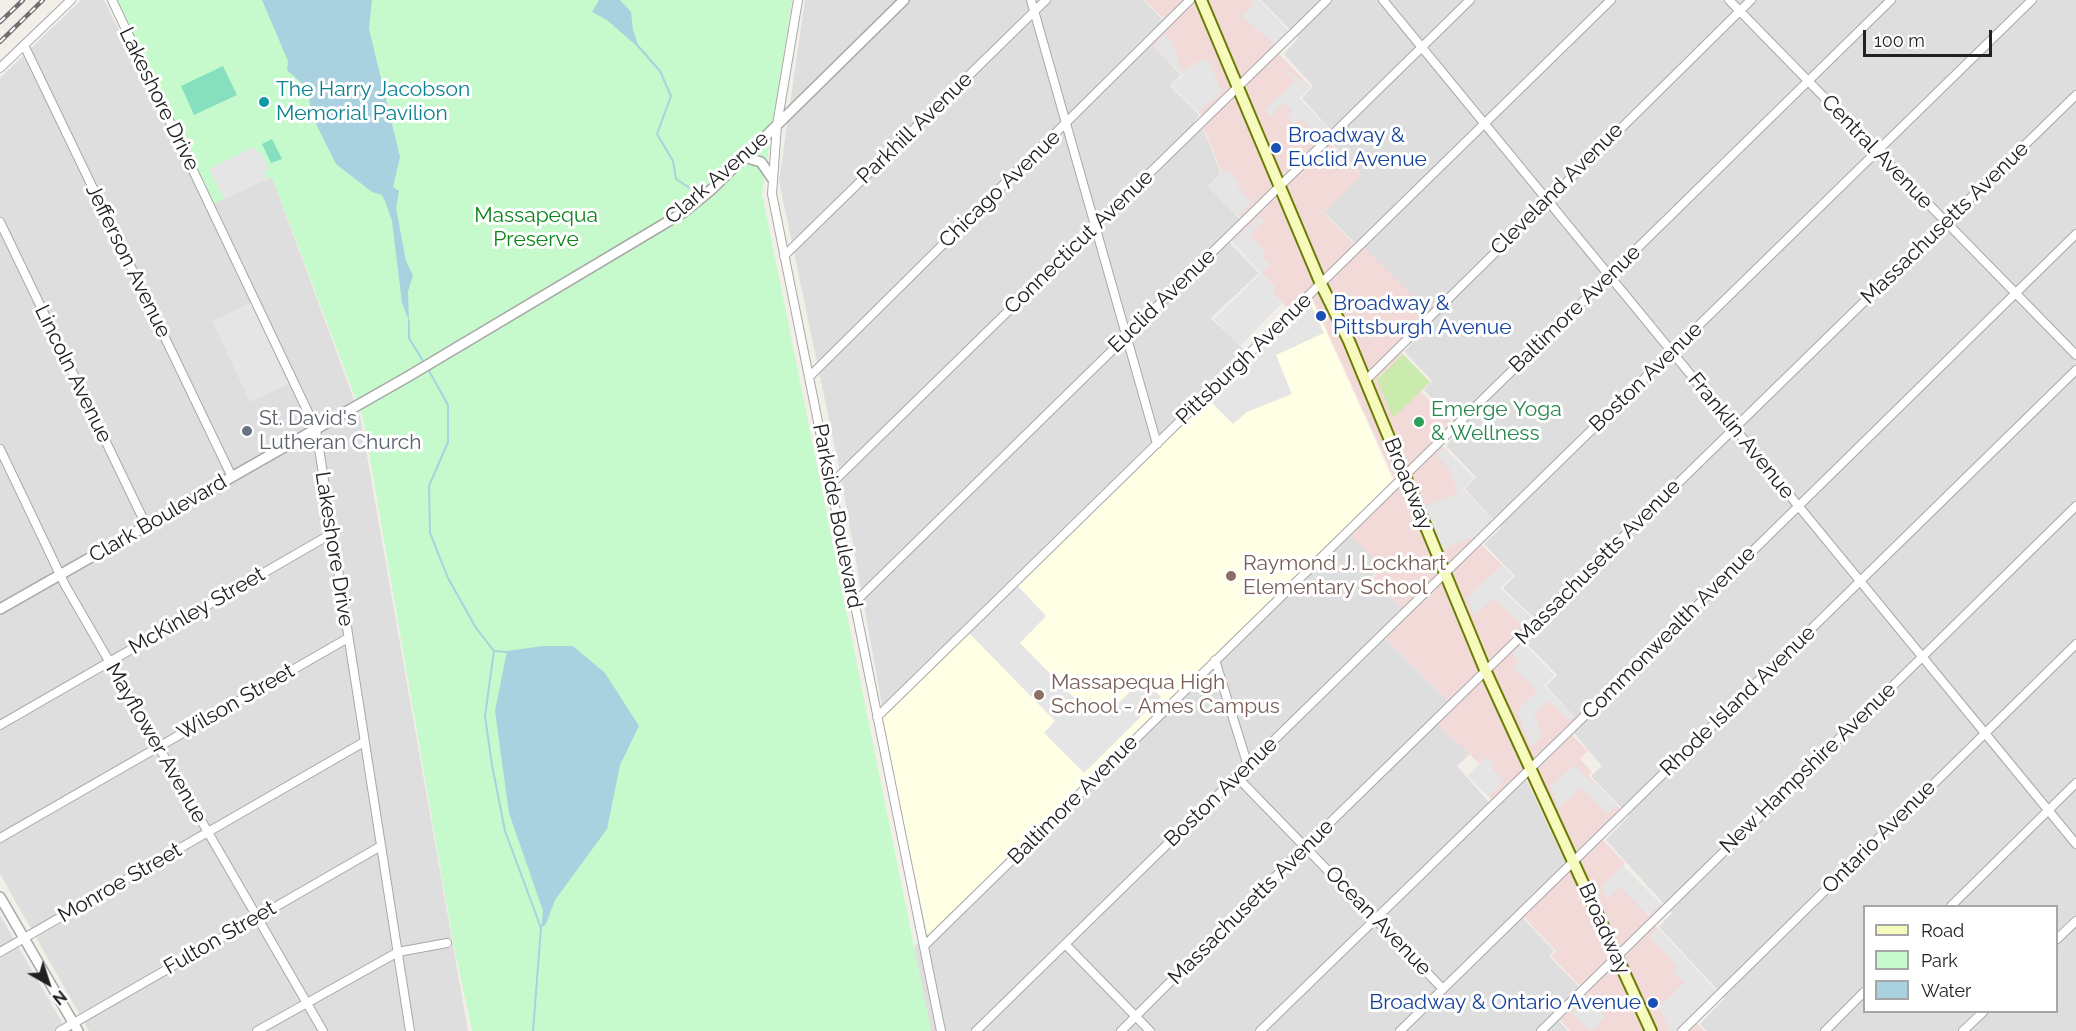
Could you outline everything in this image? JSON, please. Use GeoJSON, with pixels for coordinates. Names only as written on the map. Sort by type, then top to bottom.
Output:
{"type":"FeatureCollection","features":[{"type":"Feature","properties":{"kind":"main road","name":"Broadway"},"geometry":{"type":"LineString","coordinates":[[1201,0],[1236,88],[1321,284],[1366,380],[1486,672],[1651,1031]]}},
{"type":"Feature","properties":{"kind":"street"},"geometry":{"type":"LineString","coordinates":[[0,68],[71,0]]}},
{"type":"Feature","properties":{"kind":"street","name":"Lakeshore Drive"},"geometry":{"type":"LineString","coordinates":[[112,0],[316,429],[410,1031]]}},
{"type":"Feature","properties":{"kind":"street","name":"Parkside Boulevard"},"geometry":{"type":"LineString","coordinates":[[798,0],[777,125],[772,194],[940,1031]]}},
{"type":"Feature","properties":{"kind":"street","name":"Clark Avenue"},"geometry":{"type":"LineString","coordinates":[[316,429],[684,212],[744,157],[904,0]]}},
{"type":"Feature","properties":{"kind":"street"},"geometry":{"type":"LineString","coordinates":[[1031,0],[1157,444]]}},
{"type":"Feature","properties":{"kind":"street","name":"Parkhill Avenue"},"geometry":{"type":"LineString","coordinates":[[784,256],[1046,0]]}},
{"type":"Feature","properties":{"kind":"street","name":"Chicago Avenue"},"geometry":{"type":"LineString","coordinates":[[809,377],[1190,0]]}},
{"type":"Feature","properties":{"kind":"street","name":"Connecticut Avenue"},"geometry":{"type":"LineString","coordinates":[[830,485],[1327,0]]}},
{"type":"Feature","properties":{"kind":"street","name":"Franklin Avenue"},"geometry":{"type":"LineString","coordinates":[[1383,0],[2076,844]]}},
{"type":"Feature","properties":{"kind":"street","name":"Euclid Avenue"},"geometry":{"type":"LineString","coordinates":[[854,603],[1470,0]]}},
{"type":"Feature","properties":{"kind":"street","name":"Pittsburgh Avenue"},"geometry":{"type":"LineString","coordinates":[[877,717],[1611,0]]}},
{"type":"Feature","properties":{"kind":"street","name":"Central Avenue"},"geometry":{"type":"LineString","coordinates":[[1729,0],[2076,355]]}},
{"type":"Feature","properties":{"kind":"street","name":"Cleveland Avenue"},"geometry":{"type":"LineString","coordinates":[[1366,380],[1750,0]]}},
{"type":"Feature","properties":{"kind":"street","name":"Baltimore Avenue"},"geometry":{"type":"LineString","coordinates":[[924,946],[1892,0]]}},
{"type":"Feature","properties":{"kind":"street","name":"Boston Avenue"},"geometry":{"type":"LineString","coordinates":[[976,1031],[2032,0]]}},
{"type":"Feature","properties":{"kind":"street","name":"Jefferson Avenue"},"geometry":{"type":"LineString","coordinates":[[24,45],[232,477]]}},
{"type":"Feature","properties":{"kind":"street","name":"Massachusetts Avenue"},"geometry":{"type":"LineString","coordinates":[[1121,1031],[1305,847],[2076,95]]}},
{"type":"Feature","properties":{"kind":"street"},"geometry":{"type":"LineString","coordinates":[[744,157],[761,162],[772,177]]}},
{"type":"Feature","properties":{"kind":"street","name":"Lincoln Avenue"},"geometry":{"type":"LineString","coordinates":[[0,222],[146,525]]}},
{"type":"Feature","properties":{"kind":"street","name":"Commonwealth Avenue"},"geometry":{"type":"LineString","coordinates":[[1260,1031],[2076,234]]}},
{"type":"Feature","properties":{"kind":"street","name":"Rhode Island Avenue"},"geometry":{"type":"LineString","coordinates":[[1400,1031],[2076,370]]}},
{"type":"Feature","properties":{"kind":"street","name":"Clark Boulevard"},"geometry":{"type":"LineString","coordinates":[[0,609],[316,429]]}},
{"type":"Feature","properties":{"kind":"street","name":"Mayflower Avenue"},"geometry":{"type":"LineString","coordinates":[[0,449],[61,574],[323,1031]]}},
{"type":"Feature","properties":{"kind":"street","name":"New Hampshire Avenue"},"geometry":{"type":"LineString","coordinates":[[1541,1031],[2076,506]]}},
{"type":"Feature","properties":{"kind":"street","name":"McKinley Street"},"geometry":{"type":"LineString","coordinates":[[0,725],[331,534]]}},
{"type":"Feature","properties":{"kind":"street","name":"Wilson Street"},"geometry":{"type":"LineString","coordinates":[[0,838],[348,638]]}},
{"type":"Feature","properties":{"kind":"street","name":"Ontario Avenue"},"geometry":{"type":"LineString","coordinates":[[1682,1031],[2076,644]]}},
{"type":"Feature","properties":{"kind":"street"},"geometry":{"type":"LineString","coordinates":[[1215,660],[1248,766]]}},
{"type":"Feature","properties":{"kind":"street","name":"Monroe Street"},"geometry":{"type":"LineString","coordinates":[[0,952],[364,742]]}},
{"type":"Feature","properties":{"kind":"street","name":"Ocean Avenue"},"geometry":{"type":"LineString","coordinates":[[1237,777],[1443,988]]}},
{"type":"Feature","properties":{"kind":"street"},"geometry":{"type":"LineString","coordinates":[[1952,905],[2076,783]]}},
{"type":"Feature","properties":{"kind":"street","name":"Fulton Street"},"geometry":{"type":"LineString","coordinates":[[60,1031],[76,1027],[257,917],[381,846]]}},
{"type":"Feature","properties":{"kind":"street"},"geometry":{"type":"LineString","coordinates":[[0,897],[76,1027]]}},
{"type":"Feature","properties":{"kind":"street"},"geometry":{"type":"LineString","coordinates":[[2058,938],[2076,921]]}},
{"type":"Feature","properties":{"kind":"street"},"geometry":{"type":"LineString","coordinates":[[257,1031],[398,952],[447,944]]}},
{"type":"Feature","properties":{"kind":"street"},"geometry":{"type":"LineString","coordinates":[[1065,944],[1150,1031]]}},
{"type":"Feature","properties":{"kind":"street"},"geometry":{"type":"LineString","coordinates":[[1825,1031],[1863,993]]}},
{"type":"Feature","properties":{"kind":"street"},"geometry":{"type":"LineString","coordinates":[[1964,1031],[1981,1013]]}},
{"type":"Feature","properties":{"kind":"shaded area"},"geometry":{"type":"Polygon","coordinates":[[[81,0],[104,0],[206,206],[272,177],[360,416],[468,1031],[89,1031],[0,874],[0,78],[81,0]]]}},
{"type":"Feature","properties":{"kind":"shaded area"},"geometry":{"type":"Polygon","coordinates":[[[805,0],[1143,0],[1166,23],[1148,41],[1181,75],[1170,86],[1199,115],[1194,122],[1205,133],[1221,173],[1208,186],[1244,223],[1228,241],[1259,273],[1211,318],[1245,350],[882,705],[839,467],[779,181],[805,0]]]}},
{"type":"Feature","properties":{"kind":"shaded area"},"geometry":{"type":"Polygon","coordinates":[[[1144,0],[1259,0],[1289,32],[1274,49],[1311,87],[1299,98],[1336,136],[1330,143],[1362,175],[1324,213],[1359,249],[1363,246],[1433,316],[1399,350],[1430,382],[1421,392],[1459,429],[1442,446],[1474,478],[1463,489],[1498,526],[1481,544],[1513,576],[1500,588],[1539,625],[1521,642],[1554,675],[1544,686],[1579,723],[1569,732],[1588,751],[1580,759],[1592,772],[1588,775],[1626,815],[1602,839],[1625,863],[1623,866],[1668,911],[1655,925],[1722,998],[1696,1022],[1704,1031],[1570,1031],[1559,1019],[1587,993],[1551,956],[1556,951],[1523,916],[1569,871],[1526,777],[1496,805],[1468,776],[1480,764],[1437,724],[1454,707],[1383,636],[1408,613],[1372,579],[1383,567],[1349,534],[1395,480],[1311,296],[1293,314],[1271,292],[1275,287],[1230,239],[1246,223],[1209,186],[1222,173],[1206,133],[1196,122],[1202,116],[1172,86],[1183,75],[1149,43],[1169,24],[1144,0]]]}},
{"type":"Feature","properties":{"kind":"shaded area"},"geometry":{"type":"Polygon","coordinates":[[[1251,0],[1259,0],[1289,32],[1275,45],[1242,16],[1255,4],[1251,0]]]}},
{"type":"Feature","properties":{"kind":"shaded area"},"geometry":{"type":"Polygon","coordinates":[[[1261,0],[2076,0],[2076,1031],[1707,1031],[1700,1024],[1725,998],[1659,927],[1672,913],[1606,840],[1629,816],[1591,776],[1602,766],[1574,733],[1581,724],[1546,686],[1557,675],[1525,642],[1541,625],[1503,588],[1515,576],[1484,544],[1501,528],[1465,489],[1476,477],[1446,446],[1461,429],[1424,390],[1432,381],[1404,351],[1433,322],[1323,211],[1362,175],[1334,145],[1338,138],[1302,98],[1313,86],[1284,54],[1298,38],[1261,0]]]}},
{"type":"Feature","properties":{"kind":"shaded area"},"geometry":{"type":"Polygon","coordinates":[[[1165,34],[1172,41],[1182,71],[1201,60],[1208,60],[1222,91],[1198,113],[1172,86],[1183,75],[1153,45],[1165,34]]]}},
{"type":"Feature","properties":{"kind":"shaded area"},"geometry":{"type":"Polygon","coordinates":[[[1281,67],[1311,87],[1299,98],[1329,129],[1320,138],[1300,118],[1294,124],[1287,116],[1292,111],[1284,102],[1270,116],[1265,110],[1295,81],[1281,67]]]}},
{"type":"Feature","properties":{"kind":"shaded area"},"geometry":{"type":"Polygon","coordinates":[[[254,147],[257,152],[260,151],[269,169],[264,172],[267,179],[224,199],[209,169],[254,147]]]}},
{"type":"Feature","properties":{"kind":"shaded area"},"geometry":{"type":"Polygon","coordinates":[[[1227,169],[1239,182],[1237,184],[1252,203],[1238,216],[1209,186],[1227,169]]]}},
{"type":"Feature","properties":{"kind":"shaded area"},"geometry":{"type":"Polygon","coordinates":[[[1260,216],[1264,221],[1249,235],[1266,252],[1262,257],[1270,265],[1262,273],[1276,287],[1271,292],[1282,303],[1240,346],[1214,319],[1261,273],[1232,242],[1260,216]]]}},
{"type":"Feature","properties":{"kind":"shaded area"},"geometry":{"type":"Polygon","coordinates":[[[256,300],[295,381],[250,402],[212,321],[256,300]]]}},
{"type":"Feature","properties":{"kind":"shaded area"},"geometry":{"type":"Polygon","coordinates":[[[1312,300],[1393,480],[928,935],[880,718],[1312,300]]]}},
{"type":"Feature","properties":{"kind":"shaded area"},"geometry":{"type":"Polygon","coordinates":[[[1310,302],[1324,333],[1276,355],[1292,394],[1247,412],[1233,424],[1209,400],[1310,302]]]}},
{"type":"Feature","properties":{"kind":"shaded area"},"geometry":{"type":"Polygon","coordinates":[[[1444,448],[1474,478],[1463,489],[1492,519],[1474,537],[1443,549],[1426,506],[1458,493],[1449,468],[1436,456],[1444,448]]]}},
{"type":"Feature","properties":{"kind":"shaded area"},"geometry":{"type":"Polygon","coordinates":[[[1349,534],[1383,565],[1370,578],[1405,610],[1380,633],[1456,709],[1473,751],[1457,766],[1494,808],[1525,777],[1569,871],[1522,917],[1554,951],[1549,956],[1585,993],[1557,1019],[1568,1031],[931,1031],[914,947],[1349,534]]]}},
{"type":"Feature","properties":{"kind":"shaded area"},"geometry":{"type":"Polygon","coordinates":[[[1502,565],[1513,576],[1500,588],[1532,619],[1524,627],[1494,598],[1474,616],[1467,597],[1502,565]]]}},
{"type":"Feature","properties":{"kind":"shaded area"},"geometry":{"type":"Polygon","coordinates":[[[1018,586],[1046,616],[1020,643],[1082,706],[1090,699],[1106,715],[1132,690],[1135,692],[1146,682],[1161,697],[1084,773],[1044,733],[1055,721],[969,633],[1018,586]]]}},
{"type":"Feature","properties":{"kind":"shaded area"},"geometry":{"type":"Polygon","coordinates":[[[1523,643],[1554,675],[1544,686],[1573,716],[1569,721],[1549,701],[1534,715],[1543,735],[1531,747],[1517,711],[1537,691],[1513,667],[1519,661],[1512,654],[1523,643]]]}},
{"type":"Feature","properties":{"kind":"shaded area"},"geometry":{"type":"Polygon","coordinates":[[[1487,757],[1494,764],[1491,767],[1504,781],[1488,796],[1468,776],[1487,757]]]}},
{"type":"Feature","properties":{"kind":"shaded area"},"geometry":{"type":"Polygon","coordinates":[[[1574,765],[1617,805],[1608,814],[1581,788],[1559,808],[1550,787],[1574,765]]]}},
{"type":"Feature","properties":{"kind":"shaded area"},"geometry":{"type":"Polygon","coordinates":[[[1623,866],[1661,904],[1648,916],[1620,887],[1607,899],[1602,886],[1623,866]]]}},
{"type":"Feature","properties":{"kind":"shaded area"},"geometry":{"type":"Polygon","coordinates":[[[0,915],[67,1031],[0,1031],[0,915]]]}},
{"type":"Feature","properties":{"kind":"shaded area"},"geometry":{"type":"Polygon","coordinates":[[[1658,928],[1717,992],[1678,1031],[1670,1031],[1659,1007],[1684,983],[1673,971],[1677,966],[1649,936],[1658,928]]]}},
{"type":"Feature","properties":{"kind":"shaded area"},"geometry":{"type":"Polygon","coordinates":[[[1588,999],[1605,1017],[1591,1031],[1572,1014],[1588,999]]]}},
{"type":"Feature","properties":{"kind":"green space","name":"Massapequa Preserve"},"geometry":{"type":"Polygon","coordinates":[[[115,0],[792,0],[762,193],[931,1031],[472,1031],[453,941],[363,418],[272,177],[213,204],[115,0]]]}},
{"type":"Feature","properties":{"kind":"green space"},"geometry":{"type":"Polygon","coordinates":[[[223,66],[237,95],[194,115],[181,86],[223,66]]]}},
{"type":"Feature","properties":{"kind":"green space"},"geometry":{"type":"Polygon","coordinates":[[[272,139],[282,159],[271,163],[262,144],[272,139]]]}},
{"type":"Feature","properties":{"kind":"green space"},"geometry":{"type":"Polygon","coordinates":[[[1403,354],[1430,382],[1393,418],[1377,380],[1403,354]]]}},
{"type":"Feature","properties":{"kind":"water"},"geometry":{"type":"Polygon","coordinates":[[[262,0],[372,0],[369,29],[400,157],[393,187],[399,191],[396,208],[406,261],[413,276],[408,291],[409,321],[402,303],[392,221],[385,201],[382,195],[372,192],[336,164],[312,116],[307,88],[287,70],[288,61],[262,0]]]}},
{"type":"Feature","properties":{"kind":"water"},"geometry":{"type":"Polygon","coordinates":[[[599,0],[620,0],[631,12],[633,30],[639,48],[607,20],[592,12],[599,0]]]}},
{"type":"Feature","properties":{"kind":"water"},"geometry":{"type":"Polygon","coordinates":[[[543,646],[573,646],[605,673],[639,726],[620,765],[607,829],[555,900],[546,924],[541,928],[543,911],[509,813],[495,711],[507,651],[543,646]]]}},
{"type":"Feature","properties":{"kind":"waterway"},"geometry":{"type":"LineString","coordinates":[[638,46],[660,71],[671,96],[657,134],[673,161],[676,179],[696,192]]}},
{"type":"Feature","properties":{"kind":"waterway"},"geometry":{"type":"LineString","coordinates":[[409,321],[409,338],[425,364]]}},
{"type":"Feature","properties":{"kind":"waterway"},"geometry":{"type":"LineString","coordinates":[[428,369],[448,405],[448,442],[429,486],[430,533],[448,578],[476,628],[494,651],[485,716],[492,765],[505,831],[541,928],[533,1031]]}},
{"type":"Feature","properties":{"kind":"waterway"},"geometry":{"type":"LineString","coordinates":[[494,651],[507,652]]}},
{"type":"Feature","properties":{"kind":"railway"},"geometry":{"type":"LineString","coordinates":[[0,22],[23,0]]}},
{"type":"Feature","properties":{"kind":"railway"},"geometry":{"type":"LineString","coordinates":[[0,42],[43,0]]}},
{"type":"Feature","properties":{"kind":"place","name":"The Harry Jacobson Memorial Pavilion"},"geometry":{"type":"Point","coordinates":[264,102]}},
{"type":"Feature","properties":{"kind":"place","name":"Broadway & Euclid Avenue"},"geometry":{"type":"Point","coordinates":[1276,148]}},
{"type":"Feature","properties":{"kind":"place","name":"Broadway & Pittsburgh Avenue"},"geometry":{"type":"Point","coordinates":[1321,316]}},
{"type":"Feature","properties":{"kind":"place","name":"Emerge Yoga & Wellness"},"geometry":{"type":"Point","coordinates":[1419,422]}},
{"type":"Feature","properties":{"kind":"place","name":"St. David's Lutheran Church"},"geometry":{"type":"Point","coordinates":[247,431]}},
{"type":"Feature","properties":{"kind":"place","name":"Raymond J. Lockhart Elementary School"},"geometry":{"type":"Point","coordinates":[1231,576]}},
{"type":"Feature","properties":{"kind":"place","name":"Massapequa High School - Ames Campus"},"geometry":{"type":"Point","coordinates":[1039,695]}},
{"type":"Feature","properties":{"kind":"place","name":"Broadway & Ontario Avenue"},"geometry":{"type":"Point","coordinates":[1653,1003]}}]}
